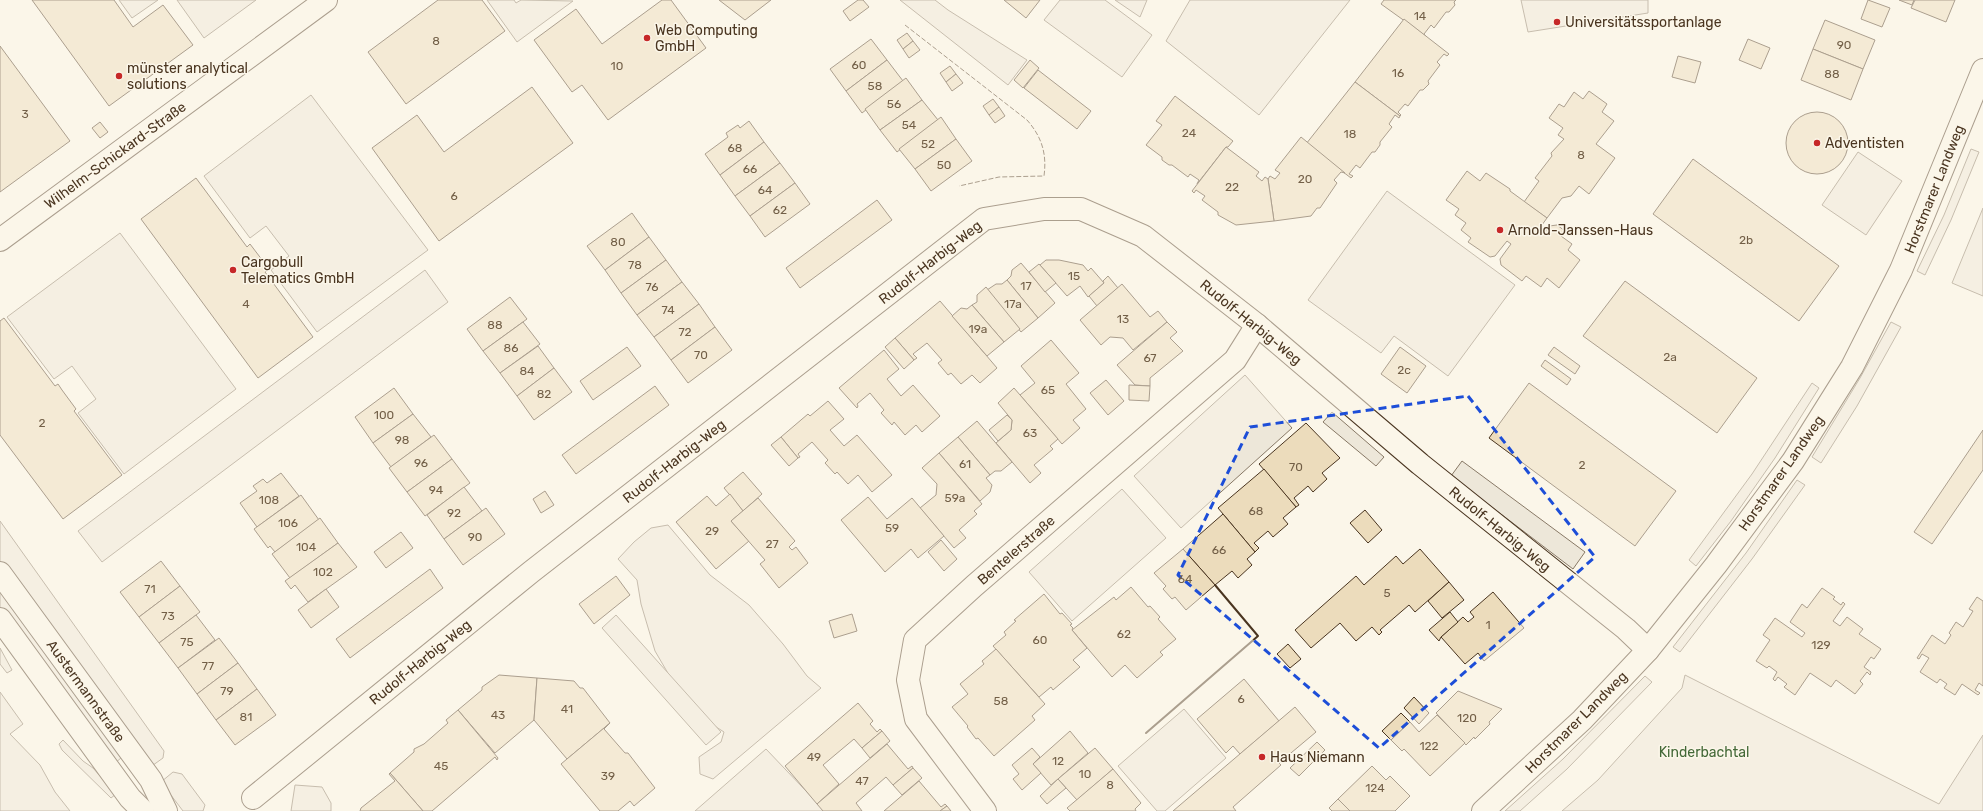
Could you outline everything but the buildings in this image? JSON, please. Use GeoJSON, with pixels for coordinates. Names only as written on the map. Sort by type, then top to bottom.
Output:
{"type":"FeatureCollection","features":[{"type":"Feature","properties":{"kind":"street","name":"Wilhelm-Schickard-Straße"},"geometry":{"type":"LineString","coordinates":[[0,240],[326,0]]}},
{"type":"Feature","properties":{"kind":"street","name":"Horstmarer Landweg"},"geometry":{"type":"LineString","coordinates":[[1483,811],[1582,720],[1648,650],[1716,565],[1793,461],[1852,368],[1901,270],[1983,70]]}},
{"type":"Feature","properties":{"kind":"street","name":"Rudolf-Harbig-Weg"},"geometry":{"type":"LineString","coordinates":[[253,798],[531,572],[984,219],[1044,209],[1081,209],[1143,236],[1257,325],[1420,464],[1620,625],[1648,650]]}},
{"type":"Feature","properties":{"kind":"street","name":"Bentelerstraße"},"geometry":{"type":"LineString","coordinates":[[985,811],[916,720],[908,680],[916,640],[974,586],[1235,360],[1257,325]]}},
{"type":"Feature","properties":{"kind":"street","name":"Austermannstraße"},"geometry":{"type":"LineString","coordinates":[[0,573],[151,780],[166,811]]}},
{"type":"Feature","properties":{"kind":"street","name":"Austermannstraße"},"geometry":{"type":"LineString","coordinates":[[0,619],[130,798],[142,811]]}},
{"type":"Feature","properties":{"kind":"highlighted area"},"geometry":{"type":"Polygon","coordinates":[[[1468,396],[1595,557],[1379,748],[1178,575],[1250,427],[1468,396]]]}},
{"type":"Feature","properties":{"kind":"green space"},"geometry":{"type":"Polygon","coordinates":[[[900,0],[935,0],[948,10],[1027,60],[1008,85],[900,0]]]}},
{"type":"Feature","properties":{"kind":"green space"},"geometry":{"type":"Polygon","coordinates":[[[1115,0],[1147,0],[1140,17],[1115,0]]]}},
{"type":"Feature","properties":{"kind":"green space","name":"Universitätssportanlage"},"geometry":{"type":"Polygon","coordinates":[[[1521,0],[1648,0],[1648,13],[1528,32],[1521,0]]]}},
{"type":"Feature","properties":{"kind":"green space"},"geometry":{"type":"Polygon","coordinates":[[[425,270],[448,302],[102,562],[78,531],[425,270]]]}},
{"type":"Feature","properties":{"kind":"green space"},"geometry":{"type":"Polygon","coordinates":[[[0,521],[164,751],[163,758],[149,768],[0,562],[0,521]]]}},
{"type":"Feature","properties":{"kind":"green space"},"geometry":{"type":"Polygon","coordinates":[[[668,525],[710,575],[749,605],[783,644],[807,676],[821,688],[713,779],[700,774],[699,757],[721,742],[724,732],[710,723],[676,687],[655,651],[641,604],[637,580],[618,559],[634,542],[651,528],[668,525]]]}},
{"type":"Feature","properties":{"kind":"green space"},"geometry":{"type":"Polygon","coordinates":[[[0,588],[122,757],[113,765],[0,610],[0,588]]]}},
{"type":"Feature","properties":{"kind":"green space"},"geometry":{"type":"Polygon","coordinates":[[[0,648],[12,670],[7,673],[0,664],[0,648]]]}},
{"type":"Feature","properties":{"kind":"green space","name":"Kinderbachtal"},"geometry":{"type":"Polygon","coordinates":[[[1685,675],[1939,804],[1983,735],[1983,811],[1562,811],[1598,780],[1682,688],[1685,675]]]}},
{"type":"Feature","properties":{"kind":"green space"},"geometry":{"type":"Polygon","coordinates":[[[0,692],[23,724],[10,734],[40,765],[55,792],[70,811],[0,811],[0,692]]]}},
{"type":"Feature","properties":{"kind":"green space"},"geometry":{"type":"Polygon","coordinates":[[[63,740],[83,761],[93,768],[116,794],[111,798],[62,750],[59,744],[63,740]]]}},
{"type":"Feature","properties":{"kind":"green space"},"geometry":{"type":"Polygon","coordinates":[[[766,749],[825,811],[695,811],[766,749]]]}},
{"type":"Feature","properties":{"kind":"green space"},"geometry":{"type":"Polygon","coordinates":[[[173,772],[182,774],[205,805],[203,811],[183,811],[161,782],[173,772]]]}},
{"type":"Feature","properties":{"kind":"green space"},"geometry":{"type":"Polygon","coordinates":[[[295,785],[322,787],[331,803],[331,811],[291,811],[295,785]]]}},
{"type":"Feature","properties":{"kind":"shaded area"},"geometry":{"type":"Polygon","coordinates":[[[119,0],[158,0],[132,18],[119,0]]]}},
{"type":"Feature","properties":{"kind":"shaded area"},"geometry":{"type":"Polygon","coordinates":[[[177,0],[256,0],[204,38],[177,0]]]}},
{"type":"Feature","properties":{"kind":"shaded area"},"geometry":{"type":"Polygon","coordinates":[[[487,0],[514,0],[516,3],[521,0],[573,1],[517,42],[487,0]]]}},
{"type":"Feature","properties":{"kind":"shaded area"},"geometry":{"type":"Polygon","coordinates":[[[1060,0],[1105,0],[1152,35],[1122,77],[1044,20],[1060,0]]]}},
{"type":"Feature","properties":{"kind":"shaded area"},"geometry":{"type":"Polygon","coordinates":[[[1190,0],[1350,0],[1259,115],[1166,41],[1190,0]]]}},
{"type":"Feature","properties":{"kind":"shaded area"},"geometry":{"type":"Polygon","coordinates":[[[311,95],[428,250],[317,332],[271,270],[289,256],[266,226],[250,238],[204,176],[311,95]]]}},
{"type":"Feature","properties":{"kind":"shaded area"},"geometry":{"type":"Polygon","coordinates":[[[1971,149],[1979,152],[1951,220],[1925,275],[1917,271],[1944,215],[1971,149]]]}},
{"type":"Feature","properties":{"kind":"shaded area"},"geometry":{"type":"Polygon","coordinates":[[[1858,152],[1902,181],[1866,235],[1822,205],[1858,152]]]}},
{"type":"Feature","properties":{"kind":"shaded area"},"geometry":{"type":"Polygon","coordinates":[[[1387,191],[1515,285],[1448,376],[1394,336],[1381,353],[1308,300],[1387,191]]]}},
{"type":"Feature","properties":{"kind":"shaded area"},"geometry":{"type":"Polygon","coordinates":[[[1983,208],[1983,296],[1952,283],[1983,208]]]}},
{"type":"Feature","properties":{"kind":"shaded area"},"geometry":{"type":"Polygon","coordinates":[[[120,233],[236,389],[124,474],[78,413],[96,399],[72,366],[54,379],[7,317],[120,233]]]}},
{"type":"Feature","properties":{"kind":"shaded area"},"geometry":{"type":"Polygon","coordinates":[[[1891,322],[1901,327],[1857,406],[1821,463],[1812,457],[1860,378],[1891,322]]]}},
{"type":"Feature","properties":{"kind":"shaded area"},"geometry":{"type":"Polygon","coordinates":[[[1245,375],[1292,428],[1181,528],[1134,476],[1245,375]]]}},
{"type":"Feature","properties":{"kind":"shaded area"},"geometry":{"type":"Polygon","coordinates":[[[1812,383],[1819,388],[1775,458],[1731,521],[1696,566],[1689,560],[1752,474],[1812,383]]]}},
{"type":"Feature","properties":{"kind":"shaded area"},"geometry":{"type":"Polygon","coordinates":[[[1332,412],[1384,457],[1376,466],[1323,422],[1332,412]]]}},
{"type":"Feature","properties":{"kind":"shaded area"},"geometry":{"type":"Polygon","coordinates":[[[1462,461],[1585,552],[1573,569],[1451,476],[1462,461]]]}},
{"type":"Feature","properties":{"kind":"shaded area"},"geometry":{"type":"Polygon","coordinates":[[[1797,480],[1805,485],[1752,559],[1680,652],[1673,647],[1746,553],[1797,480]]]}},
{"type":"Feature","properties":{"kind":"shaded area"},"geometry":{"type":"Polygon","coordinates":[[[1122,489],[1166,538],[1072,621],[1029,572],[1122,489]]]}},
{"type":"Feature","properties":{"kind":"shaded area"},"geometry":{"type":"Polygon","coordinates":[[[616,615],[721,732],[706,745],[602,628],[616,615]]]}},
{"type":"Feature","properties":{"kind":"shaded area"},"geometry":{"type":"Polygon","coordinates":[[[1645,676],[1652,682],[1567,769],[1520,811],[1505,811],[1563,759],[1645,676]]]}},
{"type":"Feature","properties":{"kind":"shaded area"},"geometry":{"type":"Polygon","coordinates":[[[1184,709],[1226,758],[1165,811],[1157,811],[1118,766],[1184,709]]]}},
{"type":"Feature","properties":{"kind":"fence"},"geometry":{"type":"LineString","coordinates":[[905,25],[1027,120],[1040,139],[1045,160],[1044,176],[999,177],[959,186]]}},
{"type":"Feature","properties":{"kind":"wall"},"geometry":{"type":"LineString","coordinates":[[1146,733],[1258,636],[1215,585]]}},
{"type":"Feature","properties":{"kind":"place","name":"Universitätssportanlage"},"geometry":{"type":"Point","coordinates":[1557,22]}},
{"type":"Feature","properties":{"kind":"place","name":"Web Computing GmbH"},"geometry":{"type":"Point","coordinates":[647,38]}},
{"type":"Feature","properties":{"kind":"place","name":"münster analytical solutions"},"geometry":{"type":"Point","coordinates":[119,76]}},
{"type":"Feature","properties":{"kind":"place","name":"Adventisten"},"geometry":{"type":"Point","coordinates":[1817,143]}},
{"type":"Feature","properties":{"kind":"place","name":"Arnold-Janssen-Haus"},"geometry":{"type":"Point","coordinates":[1500,230]}},
{"type":"Feature","properties":{"kind":"place","name":"Cargobull Telematics GmbH"},"geometry":{"type":"Point","coordinates":[233,270]}},
{"type":"Feature","properties":{"kind":"place","name":"Haus Niemann"},"geometry":{"type":"Point","coordinates":[1262,757]}}]}
